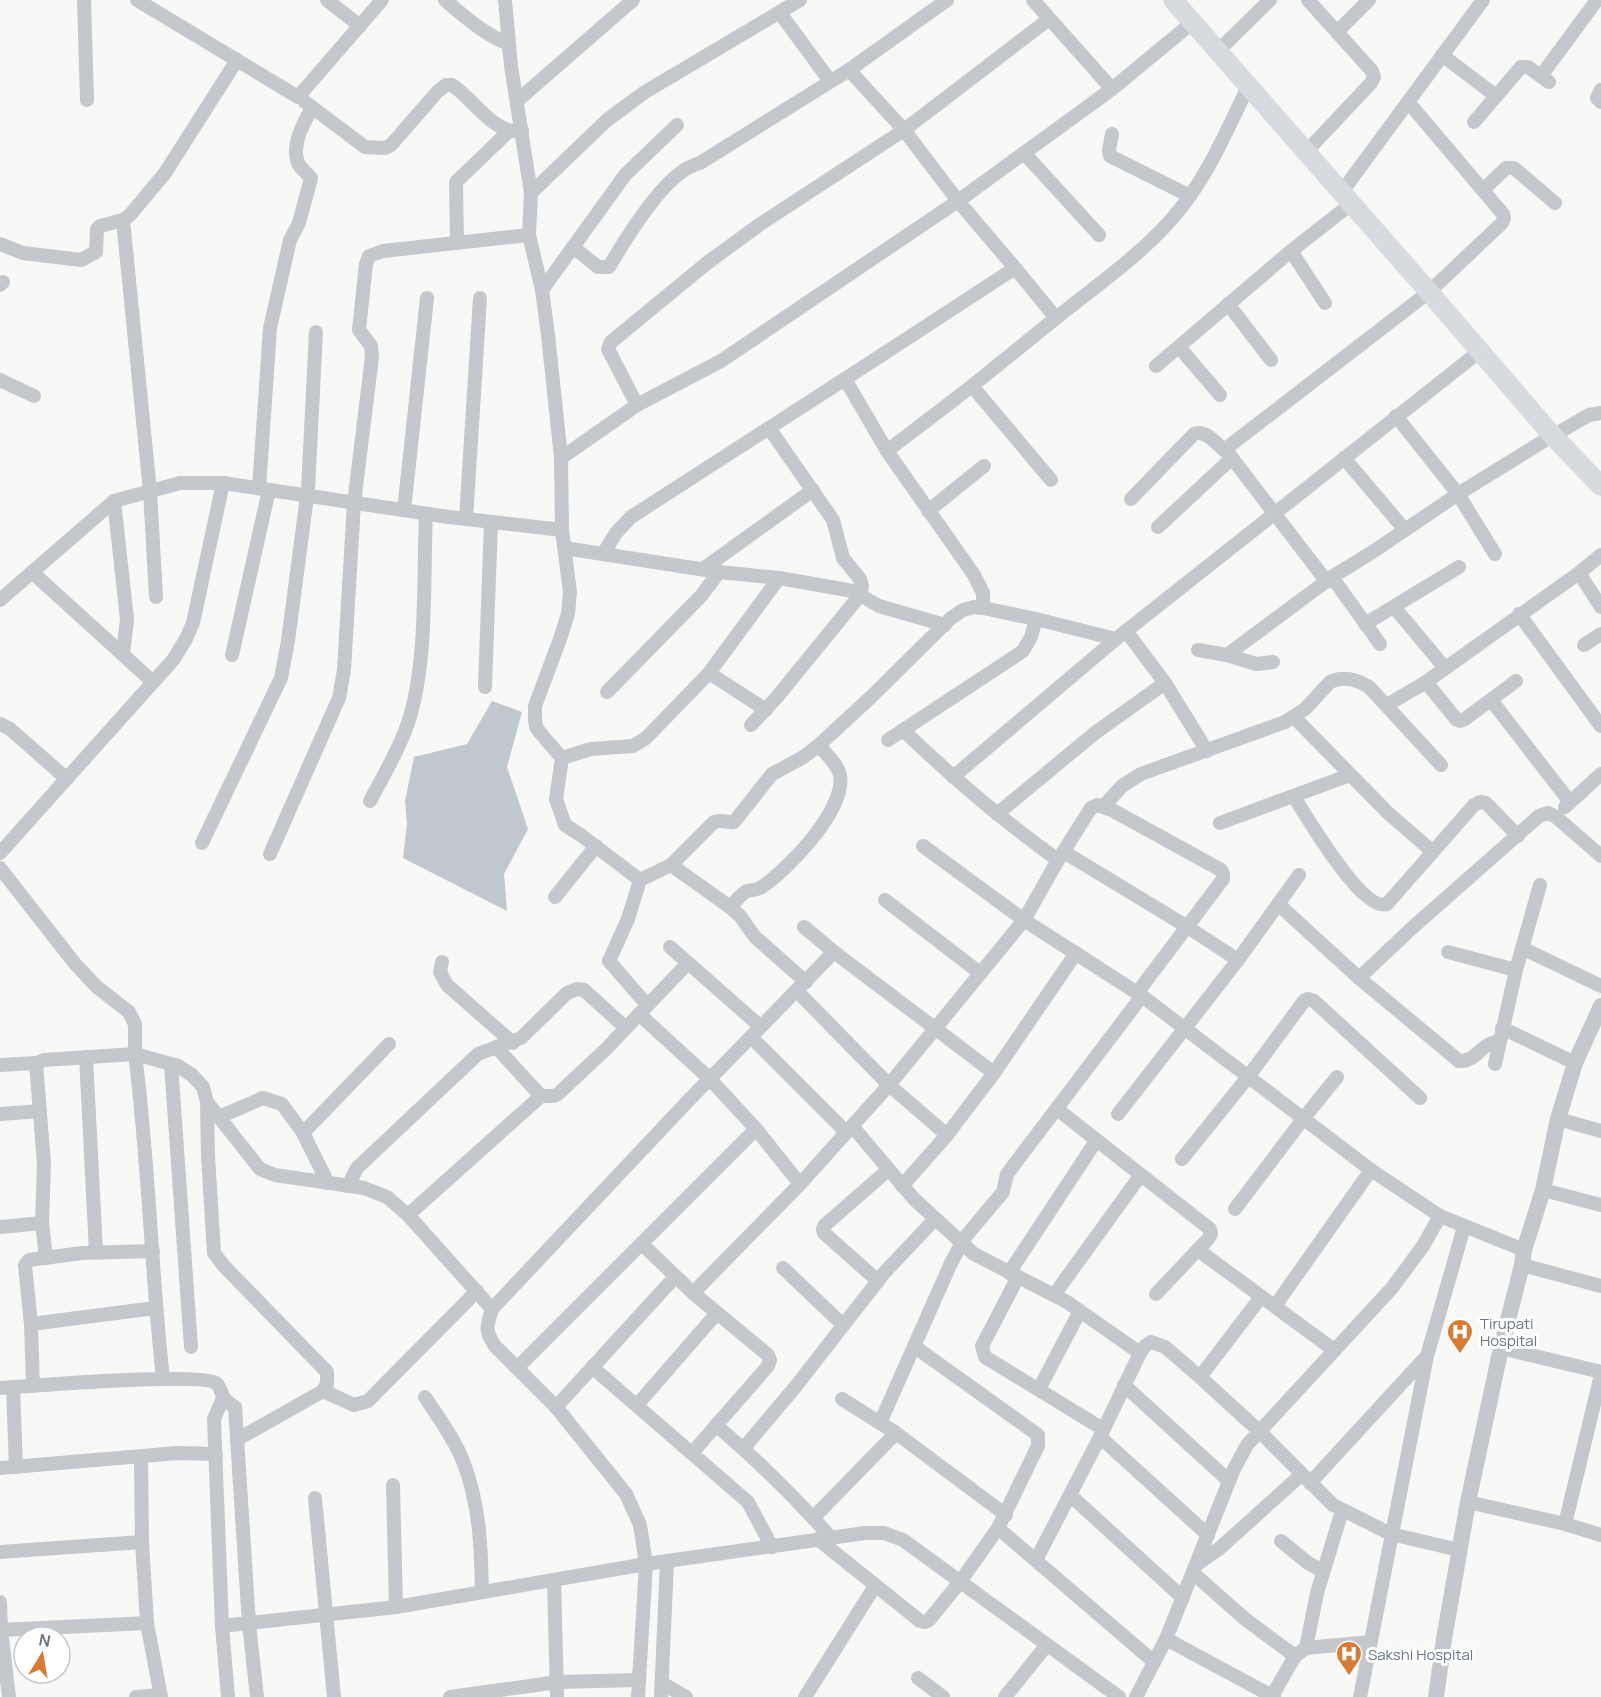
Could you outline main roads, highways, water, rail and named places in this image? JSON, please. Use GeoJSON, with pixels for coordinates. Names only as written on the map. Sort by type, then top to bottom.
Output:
{"type":"FeatureCollection","features":[{"type":"Feature","properties":{"kind":"main road"},"geometry":{"type":"LineString","coordinates":[[1173,0],[1430,292],[1552,436],[1601,486]]}},
{"type":"Feature","properties":{"kind":"place","name":"Tirupati Hospital"},"geometry":{"type":"Point","coordinates":[1460,1355]}},
{"type":"Feature","properties":{"kind":"place","name":"Sakshi Hospital"},"geometry":{"type":"Point","coordinates":[1349,1677]}}]}
